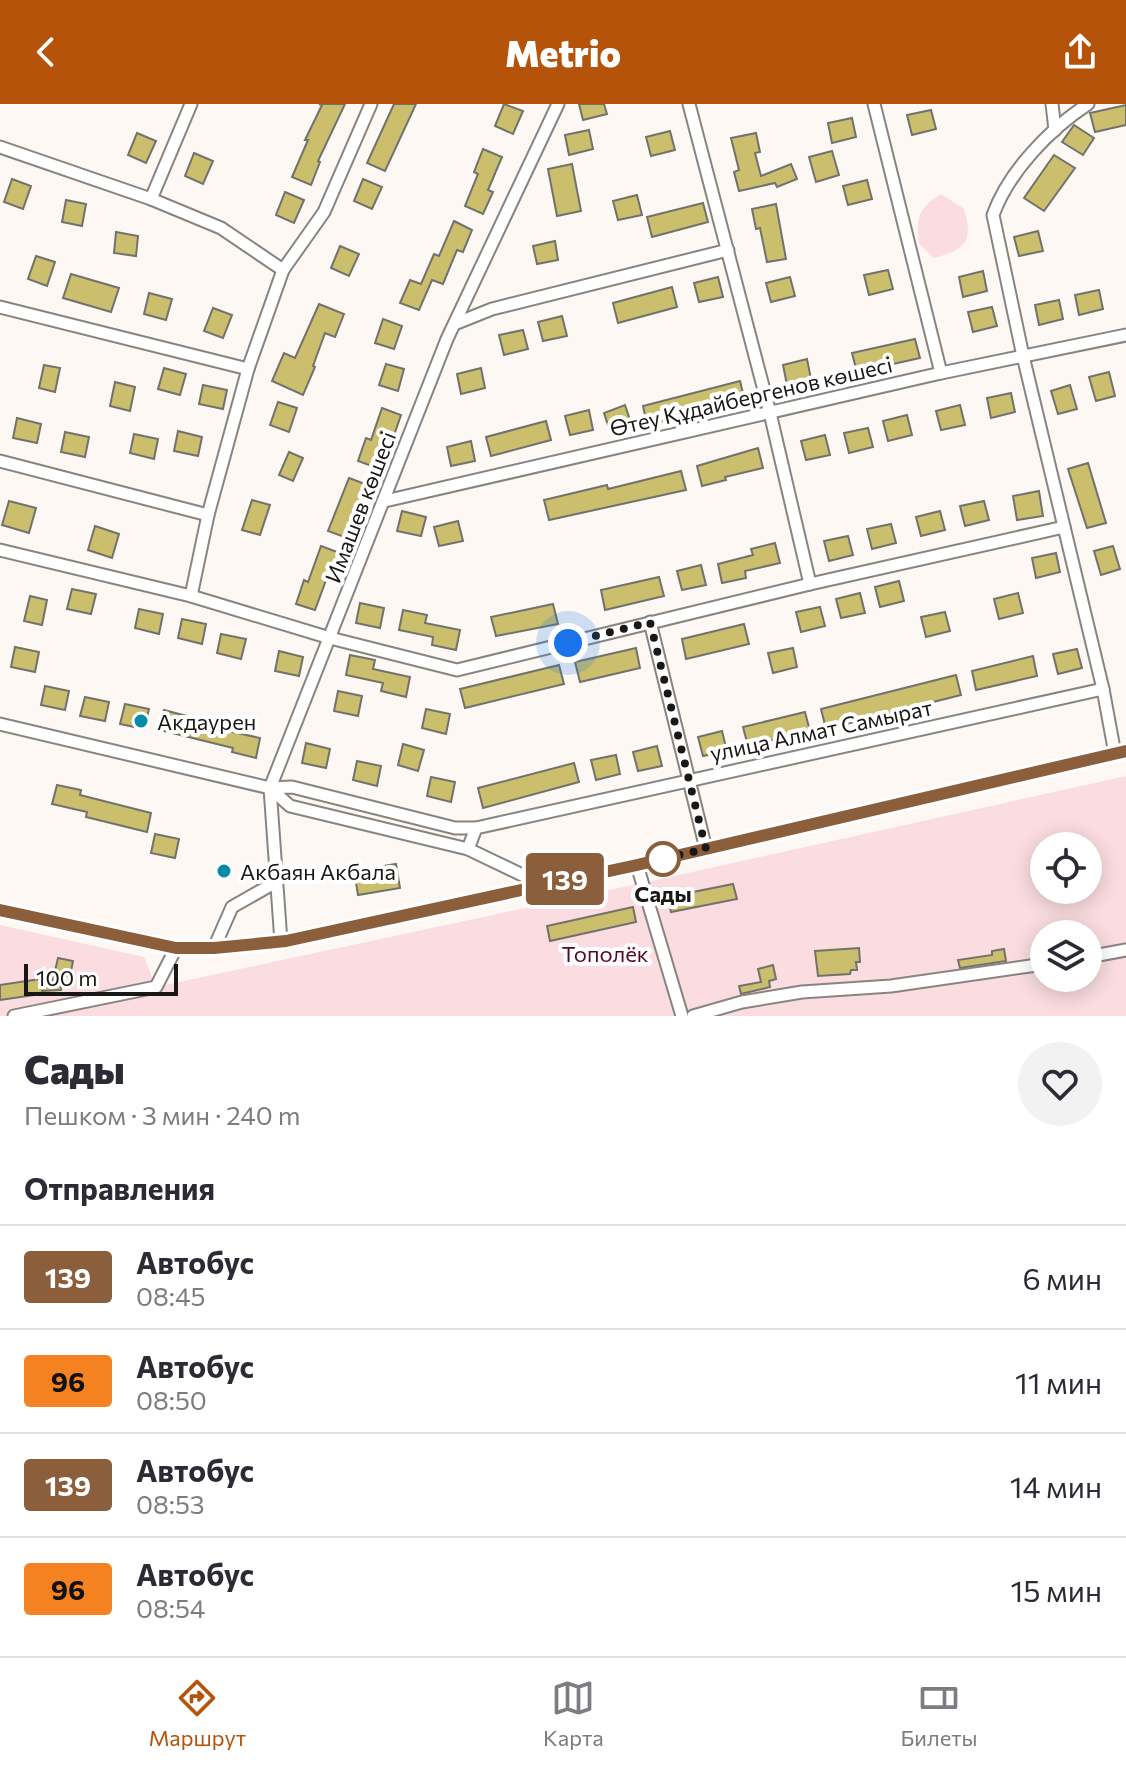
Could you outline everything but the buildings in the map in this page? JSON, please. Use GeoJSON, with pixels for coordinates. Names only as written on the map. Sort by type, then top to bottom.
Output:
{"type":"FeatureCollection","features":[{"type":"Feature","properties":{"kind":"street"},"geometry":{"type":"LineString","coordinates":[[151,199],[191,104]]}},
{"type":"Feature","properties":{"kind":"street"},"geometry":{"type":"LineString","coordinates":[[191,596],[208,515],[248,369],[283,270],[324,212],[371,104]]}},
{"type":"Feature","properties":{"kind":"street","name":"Имашев көшесі"},"geometry":{"type":"LineString","coordinates":[[281,942],[270,788],[447,339],[558,104]]}},
{"type":"Feature","properties":{"kind":"street"},"geometry":{"type":"LineString","coordinates":[[689,104],[770,413],[810,584]]}},
{"type":"Feature","properties":{"kind":"street"},"geometry":{"type":"LineString","coordinates":[[874,104],[941,373]]}},
{"type":"Feature","properties":{"kind":"street"},"geometry":{"type":"LineString","coordinates":[[1052,104],[1055,130]]}},
{"type":"Feature","properties":{"kind":"street"},"geometry":{"type":"LineString","coordinates":[[0,910],[176,948],[281,942],[637,865],[1120,753],[1023,356],[993,215],[999,198],[1020,168],[1055,130],[1088,104]]}},
{"type":"Feature","properties":{"kind":"street"},"geometry":{"type":"LineString","coordinates":[[0,147],[151,199],[221,228],[283,270]]}},
{"type":"Feature","properties":{"kind":"street"},"geometry":{"type":"LineString","coordinates":[[457,323],[492,309],[728,250]]}},
{"type":"Feature","properties":{"kind":"street"},"geometry":{"type":"LineString","coordinates":[[0,307],[248,369]]}},
{"type":"Feature","properties":{"kind":"street","name":"Өтеу Құдайбергенов көшесі"},"geometry":{"type":"LineString","coordinates":[[385,501],[941,373],[1126,335]]}},
{"type":"Feature","properties":{"kind":"street"},"geometry":{"type":"LineString","coordinates":[[0,461],[208,515]]}},
{"type":"Feature","properties":{"kind":"street"},"geometry":{"type":"LineString","coordinates":[[0,550],[191,596],[330,638],[457,670],[810,584],[1064,527]]}},
{"type":"Feature","properties":{"kind":"street"},"geometry":{"type":"LineString","coordinates":[[650,622],[706,849]]}},
{"type":"Feature","properties":{"kind":"street","name":"улица Алмат Самырат"},"geometry":{"type":"LineString","coordinates":[[270,788],[292,787],[455,828],[476,828],[1103,689]]}},
{"type":"Feature","properties":{"kind":"street"},"geometry":{"type":"LineString","coordinates":[[0,724],[270,788],[290,806],[468,849],[541,884]]}},
{"type":"Feature","properties":{"kind":"street"},"geometry":{"type":"LineString","coordinates":[[468,849],[476,828]]}},
{"type":"Feature","properties":{"kind":"street"},"geometry":{"type":"LineString","coordinates":[[637,865],[682,1016]]}},
{"type":"Feature","properties":{"kind":"street"},"geometry":{"type":"LineString","coordinates":[[214,948],[232,907],[276,882]]}},
{"type":"Feature","properties":{"kind":"street"},"geometry":{"type":"LineString","coordinates":[[14,1016],[156,987],[176,948]]}},
{"type":"Feature","properties":{"kind":"street"},"geometry":{"type":"LineString","coordinates":[[1102,954],[1126,950]]}},
{"type":"Feature","properties":{"kind":"street"},"geometry":{"type":"LineString","coordinates":[[693,1016],[742,1002],[802,992],[907,984],[1030,966]]}},
{"type":"Feature","properties":{"kind":"green space"},"geometry":{"type":"Polygon","coordinates":[[[941,194],[964,209],[968,229],[960,247],[934,258],[919,244],[918,227],[923,209],[941,194]]]}},
{"type":"Feature","properties":{"kind":"green space","name":"Тополёк"},"geometry":{"type":"Polygon","coordinates":[[[1126,776],[1126,1016],[0,1016],[0,925],[144,957],[156,987],[1126,776]]]}},
{"type":"Feature","properties":{"kind":"bus line","name":"139"},"geometry":{"type":"LineString","coordinates":[[0,910],[176,948],[214,948],[286,941],[637,865],[1126,751]]}},
{"type":"Feature","properties":{"kind":"place","name":"Акдаурен"},"geometry":{"type":"Point","coordinates":[141,721]}},
{"type":"Feature","properties":{"kind":"place","name":"Сады"},"geometry":{"type":"Point","coordinates":[663,859]}},
{"type":"Feature","properties":{"kind":"place","name":"Акбаян Акбала"},"geometry":{"type":"Point","coordinates":[224,871]}},
{"type":"Feature","properties":{"kind":"route"},"geometry":{"type":"LineString","coordinates":[[568,643],[650,622],[706,849],[660,859],[663,859]]}}]}
